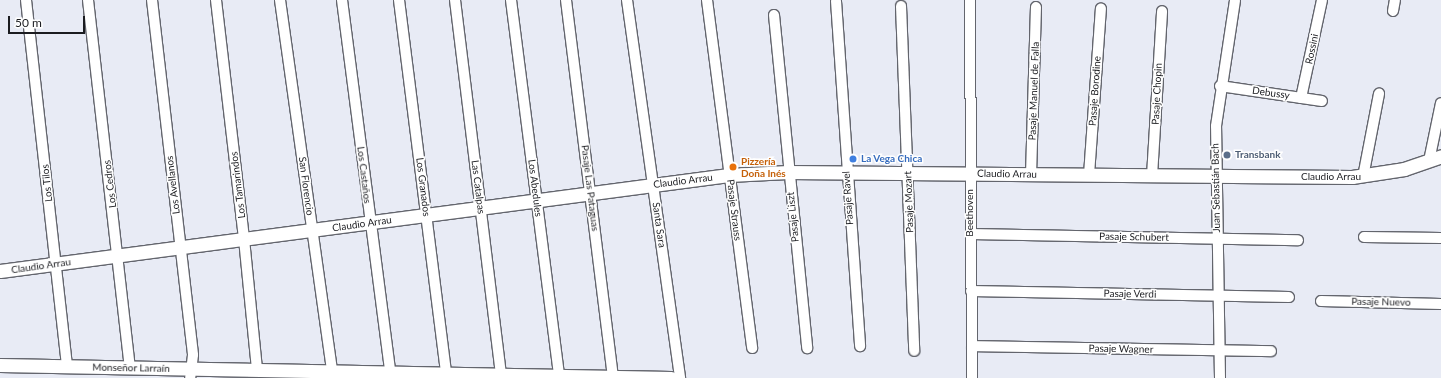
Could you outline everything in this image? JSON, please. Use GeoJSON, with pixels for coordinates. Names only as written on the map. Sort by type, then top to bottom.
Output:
{"type":"FeatureCollection","features":[{"type":"Feature","properties":{"kind":"street","name":"Los Tilos"},"geometry":{"type":"LineString","coordinates":[[26,0],[68,366]]}},
{"type":"Feature","properties":{"kind":"street","name":"Los Cedros"},"geometry":{"type":"LineString","coordinates":[[88,0],[130,368]]}},
{"type":"Feature","properties":{"kind":"street","name":"Los Avellanos"},"geometry":{"type":"LineString","coordinates":[[152,0],[193,355],[190,374]]}},
{"type":"Feature","properties":{"kind":"street","name":"Los Tamarindos"},"geometry":{"type":"LineString","coordinates":[[216,0],[244,239],[257,370]]}},
{"type":"Feature","properties":{"kind":"street","name":"San Florencio"},"geometry":{"type":"LineString","coordinates":[[280,0],[332,372]]}},
{"type":"Feature","properties":{"kind":"street","name":"Los Castaños"},"geometry":{"type":"LineString","coordinates":[[342,0],[391,375]]}},
{"type":"Feature","properties":{"kind":"street","name":"Los Granados"},"geometry":{"type":"LineString","coordinates":[[400,0],[446,374]]}},
{"type":"Feature","properties":{"kind":"street","name":"Las Catalpas"},"geometry":{"type":"LineString","coordinates":[[455,0],[501,375]]}},
{"type":"Feature","properties":{"kind":"street","name":"Los Abedules"},"geometry":{"type":"LineString","coordinates":[[511,0],[559,376]]}},
{"type":"Feature","properties":{"kind":"street","name":"Pasaje Las Pataguas"},"geometry":{"type":"LineString","coordinates":[[566,0],[613,377]]}},
{"type":"Feature","properties":{"kind":"street","name":"Santa Sara"},"geometry":{"type":"LineString","coordinates":[[627,0],[680,378]]}},
{"type":"Feature","properties":{"kind":"street","name":"Pasaje Strauss"},"geometry":{"type":"LineString","coordinates":[[707,0],[752,348]]}},
{"type":"Feature","properties":{"kind":"street","name":"Beethoven"},"geometry":{"type":"LineString","coordinates":[[970,0],[972,378]]}},
{"type":"Feature","properties":{"kind":"street","name":"Juan Sebastián Bach"},"geometry":{"type":"LineString","coordinates":[[1220,378],[1216,126],[1220,86],[1236,0]]}},
{"type":"Feature","properties":{"kind":"street","name":"Rossini"},"geometry":{"type":"LineString","coordinates":[[1301,98],[1322,0]]}},
{"type":"Feature","properties":{"kind":"street"},"geometry":{"type":"LineString","coordinates":[[1393,11],[1395,0]]}},
{"type":"Feature","properties":{"kind":"street","name":"Pasaje Ravel"},"geometry":{"type":"LineString","coordinates":[[836,1],[846,173],[860,346]]}},
{"type":"Feature","properties":{"kind":"street","name":"Pasaje Mozart"},"geometry":{"type":"LineString","coordinates":[[901,6],[914,351]]}},
{"type":"Feature","properties":{"kind":"street","name":"Pasaje Manuel de Falla"},"geometry":{"type":"LineString","coordinates":[[1031,175],[1036,7]]}},
{"type":"Feature","properties":{"kind":"street","name":"Pasaje Borodine"},"geometry":{"type":"LineString","coordinates":[[1089,175],[1101,8]]}},
{"type":"Feature","properties":{"kind":"street","name":"Pasaje Chopin"},"geometry":{"type":"LineString","coordinates":[[1152,176],[1162,11]]}},
{"type":"Feature","properties":{"kind":"street","name":"Pasaje Liszt"},"geometry":{"type":"LineString","coordinates":[[774,15],[789,152],[788,172],[807,348]]}},
{"type":"Feature","properties":{"kind":"street","name":"Debussy"},"geometry":{"type":"LineString","coordinates":[[1220,86],[1322,100]]}},
{"type":"Feature","properties":{"kind":"street"},"geometry":{"type":"LineString","coordinates":[[1363,177],[1379,94]]}},
{"type":"Feature","properties":{"kind":"street"},"geometry":{"type":"LineString","coordinates":[[1435,159],[1441,103]]}},
{"type":"Feature","properties":{"kind":"street","name":"Claudio Arrau"},"geometry":{"type":"LineString","coordinates":[[0,272],[730,175],[788,172],[1363,177],[1404,169],[1435,159]]}},
{"type":"Feature","properties":{"kind":"street","name":"Pasaje Schubert"},"geometry":{"type":"LineString","coordinates":[[971,234],[1298,240]]}},
{"type":"Feature","properties":{"kind":"street"},"geometry":{"type":"LineString","coordinates":[[1364,237],[1441,238]]}},
{"type":"Feature","properties":{"kind":"street","name":"Pasaje Verdi"},"geometry":{"type":"LineString","coordinates":[[971,291],[1289,297]]}},
{"type":"Feature","properties":{"kind":"street","name":"Pasaje Nuevo"},"geometry":{"type":"LineString","coordinates":[[1321,301],[1441,304]]}},
{"type":"Feature","properties":{"kind":"street","name":"Pasaje Wagner"},"geometry":{"type":"LineString","coordinates":[[972,346],[1271,351]]}},
{"type":"Feature","properties":{"kind":"street","name":"Monseñor Larraín"},"geometry":{"type":"LineString","coordinates":[[0,365],[130,368],[190,374],[257,370],[391,375],[446,374],[671,378]]}},
{"type":"Feature","properties":{"kind":"place","name":"Transbank"},"geometry":{"type":"Point","coordinates":[1227,155]}},
{"type":"Feature","properties":{"kind":"place","name":"La Vega Chica"},"geometry":{"type":"Point","coordinates":[853,159]}},
{"type":"Feature","properties":{"kind":"place","name":"Pizzería Doña Inés"},"geometry":{"type":"Point","coordinates":[733,167]}}]}
